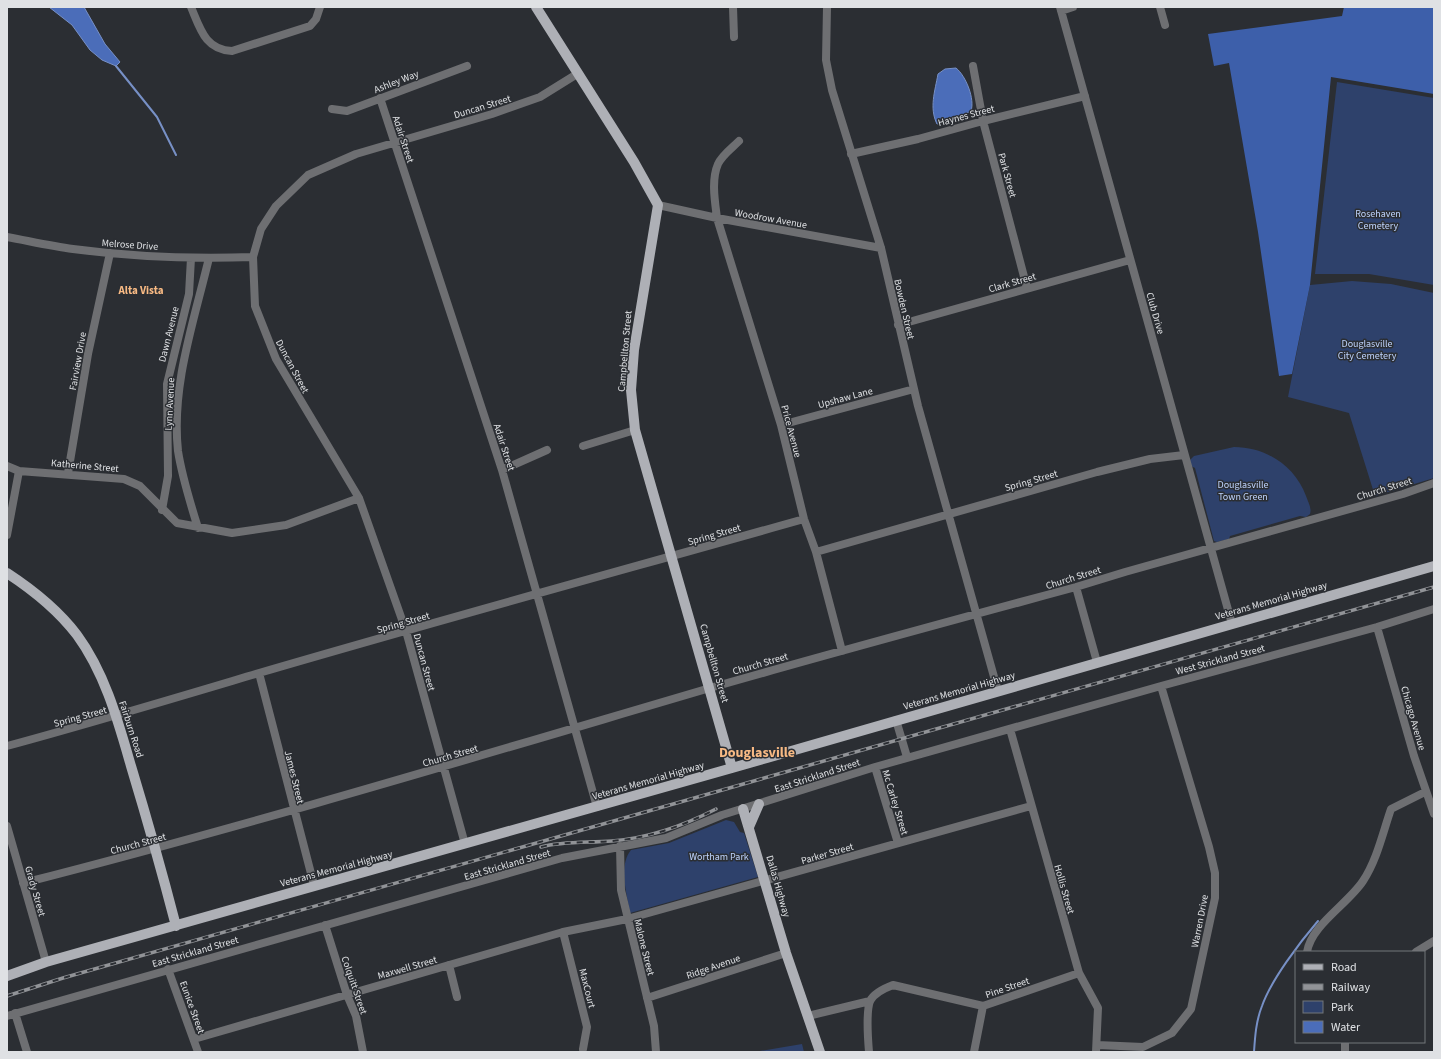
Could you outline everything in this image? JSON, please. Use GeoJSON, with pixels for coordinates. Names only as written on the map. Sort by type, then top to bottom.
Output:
{"type":"FeatureCollection","features":[{"type":"Feature","properties":{"kind":"main road"},"geometry":{"type":"LineString","coordinates":[[536,7],[634,162],[658,205]]}},
{"type":"Feature","properties":{"kind":"main road","name":"Campbellton Street"},"geometry":{"type":"LineString","coordinates":[[658,205],[634,350],[631,390],[635,430],[732,768]]}},
{"type":"Feature","properties":{"kind":"main road","name":"Veterans Memorial Highway"},"geometry":{"type":"LineString","coordinates":[[7,976],[46,962],[176,926],[314,885],[597,807],[1434,566]]}},
{"type":"Feature","properties":{"kind":"main road","name":"Fairburn Road"},"geometry":{"type":"LineString","coordinates":[[7,573],[45,601],[77,636],[104,684],[116,717],[156,849],[176,926]]}},
{"type":"Feature","properties":{"kind":"main road"},"geometry":{"type":"LineString","coordinates":[[749,827],[759,804]]}},
{"type":"Feature","properties":{"kind":"main road","name":"Dallas Highway"},"geometry":{"type":"LineString","coordinates":[[743,809],[791,971],[820,1052]]}},
{"type":"Feature","properties":{"kind":"main road","name":"Dallas Highway"},"geometry":{"type":"LineString","coordinates":[[791,971],[794,989],[813,1052]]}},
{"type":"Feature","properties":{"kind":"street"},"geometry":{"type":"LineString","coordinates":[[191,7],[208,41],[214,48],[221,51],[232,51],[310,26],[316,19],[320,7]]}},
{"type":"Feature","properties":{"kind":"street"},"geometry":{"type":"LineString","coordinates":[[733,7],[734,37]]}},
{"type":"Feature","properties":{"kind":"street","name":"Bowden Street"},"geometry":{"type":"LineString","coordinates":[[827,7],[826,60],[832,90],[881,248],[914,389],[948,514],[978,614],[998,691]]}},
{"type":"Feature","properties":{"kind":"street"},"geometry":{"type":"LineString","coordinates":[[1060,9],[1073,7]]}},
{"type":"Feature","properties":{"kind":"street"},"geometry":{"type":"LineString","coordinates":[[1160,7],[1165,25]]}},
{"type":"Feature","properties":{"kind":"street","name":"Club Drive"},"geometry":{"type":"LineString","coordinates":[[1060,9],[1232,624]]}},
{"type":"Feature","properties":{"kind":"street","name":"Ashley Way"},"geometry":{"type":"LineString","coordinates":[[332,109],[347,111],[467,66]]}},
{"type":"Feature","properties":{"kind":"street","name":"Park Street"},"geometry":{"type":"LineString","coordinates":[[973,66],[983,120],[1027,288]]}},
{"type":"Feature","properties":{"kind":"street","name":"Duncan Street"},"geometry":{"type":"LineString","coordinates":[[465,844],[406,631],[359,498],[276,359],[254,306],[253,257],[261,229],[276,206],[308,175],[356,154],[492,114],[540,97],[577,74]]}},
{"type":"Feature","properties":{"kind":"street","name":"Haynes Street"},"geometry":{"type":"LineString","coordinates":[[851,154],[918,139],[983,120],[1085,96]]}},
{"type":"Feature","properties":{"kind":"street","name":"Adair Street"},"geometry":{"type":"LineString","coordinates":[[380,98],[502,470],[538,593],[597,807]]}},
{"type":"Feature","properties":{"kind":"street","name":"Price Avenue"},"geometry":{"type":"LineString","coordinates":[[739,141],[718,164],[715,196],[717,218],[781,426],[804,519],[816,552],[842,651]]}},
{"type":"Feature","properties":{"kind":"street","name":"Woodrow Avenue"},"geometry":{"type":"LineString","coordinates":[[658,205],[717,218],[881,248]]}},
{"type":"Feature","properties":{"kind":"street","name":"Melrose Drive"},"geometry":{"type":"LineString","coordinates":[[7,237],[72,249],[110,253],[191,258],[253,257]]}},
{"type":"Feature","properties":{"kind":"street","name":"Fairview Drive"},"geometry":{"type":"LineString","coordinates":[[68,473],[88,354],[110,253]]}},
{"type":"Feature","properties":{"kind":"street","name":"Dawn Avenue"},"geometry":{"type":"LineString","coordinates":[[162,510],[168,476],[167,384],[189,294],[191,258]]}},
{"type":"Feature","properties":{"kind":"street","name":"Lynn Avenue"},"geometry":{"type":"LineString","coordinates":[[198,528],[182,474],[178,449],[177,413],[180,379],[209,258]]}},
{"type":"Feature","properties":{"kind":"street","name":"Clark Street"},"geometry":{"type":"LineString","coordinates":[[898,325],[1130,260]]}},
{"type":"Feature","properties":{"kind":"street","name":"Upshaw Lane"},"geometry":{"type":"LineString","coordinates":[[781,426],[914,389]]}},
{"type":"Feature","properties":{"kind":"street"},"geometry":{"type":"LineString","coordinates":[[583,446],[635,430]]}},
{"type":"Feature","properties":{"kind":"street"},"geometry":{"type":"LineString","coordinates":[[502,470],[547,450]]}},
{"type":"Feature","properties":{"kind":"street","name":"Spring Street"},"geometry":{"type":"LineString","coordinates":[[816,552],[1097,472],[1150,460],[1184,455]]}},
{"type":"Feature","properties":{"kind":"street"},"geometry":{"type":"LineString","coordinates":[[7,466],[19,471],[7,535]]}},
{"type":"Feature","properties":{"kind":"street","name":"Katherine Street"},"geometry":{"type":"LineString","coordinates":[[19,471],[68,473],[119,478],[132,482],[146,491],[162,510],[177,523],[232,533],[286,525],[359,498]]}},
{"type":"Feature","properties":{"kind":"street","name":"Church Street"},"geometry":{"type":"LineString","coordinates":[[23,883],[156,849],[575,729],[709,688],[1076,588],[1125,572],[1403,494],[1434,482]]}},
{"type":"Feature","properties":{"kind":"street","name":"Spring Street"},"geometry":{"type":"LineString","coordinates":[[7,746],[116,717],[259,673],[804,519]]}},
{"type":"Feature","properties":{"kind":"street"},"geometry":{"type":"LineString","coordinates":[[1076,588],[1098,662]]}},
{"type":"Feature","properties":{"kind":"street","name":"West Strickland Street"},"geometry":{"type":"LineString","coordinates":[[1010,729],[1377,627],[1434,609]]}},
{"type":"Feature","properties":{"kind":"street","name":"Chicago Avenue"},"geometry":{"type":"LineString","coordinates":[[1377,627],[1426,792],[1434,814]]}},
{"type":"Feature","properties":{"kind":"street","name":"James Street"},"geometry":{"type":"LineString","coordinates":[[259,673],[314,885]]}},
{"type":"Feature","properties":{"kind":"street","name":"Warren Drive"},"geometry":{"type":"LineString","coordinates":[[1097,1049],[1143,1047],[1172,1034],[1191,1009],[1215,898],[1215,873],[1209,847],[1161,686]]}},
{"type":"Feature","properties":{"kind":"street"},"geometry":{"type":"LineString","coordinates":[[896,720],[908,757]]}},
{"type":"Feature","properties":{"kind":"street","name":"East Strickland Street"},"geometry":{"type":"LineString","coordinates":[[7,1016],[562,858],[666,838],[722,815],[875,766],[1010,729]]}},
{"type":"Feature","properties":{"kind":"street","name":"Hollis Street"},"geometry":{"type":"LineString","coordinates":[[1010,729],[1079,973],[1098,1008],[1097,1049]]}},
{"type":"Feature","properties":{"kind":"street","name":"Mc Carley Street"},"geometry":{"type":"LineString","coordinates":[[875,766],[898,843]]}},
{"type":"Feature","properties":{"kind":"street"},"geometry":{"type":"LineString","coordinates":[[1307,951],[1308,942],[1356,891],[1369,872],[1391,809],[1426,792]]}},
{"type":"Feature","properties":{"kind":"street","name":"Parker Street"},"geometry":{"type":"LineString","coordinates":[[627,919],[1031,806]]}},
{"type":"Feature","properties":{"kind":"street","name":"Grady Street"},"geometry":{"type":"LineString","coordinates":[[7,826],[46,962]]}},
{"type":"Feature","properties":{"kind":"street","name":"Malone Street"},"geometry":{"type":"LineString","coordinates":[[620,846],[621,890],[654,1026],[656,1052]]}},
{"type":"Feature","properties":{"kind":"street","name":"Maxwell Street"},"geometry":{"type":"LineString","coordinates":[[194,1039],[563,932],[627,919]]}},
{"type":"Feature","properties":{"kind":"street","name":"Colquitt Street"},"geometry":{"type":"LineString","coordinates":[[324,925],[347,995],[356,1016],[363,1052]]}},
{"type":"Feature","properties":{"kind":"street","name":"MaxCourt"},"geometry":{"type":"LineString","coordinates":[[563,932],[587,1027],[583,1049]]}},
{"type":"Feature","properties":{"kind":"street"},"geometry":{"type":"LineString","coordinates":[[1418,951],[1434,941]]}},
{"type":"Feature","properties":{"kind":"street","name":"Ridge Avenue"},"geometry":{"type":"LineString","coordinates":[[647,998],[786,953]]}},
{"type":"Feature","properties":{"kind":"street"},"geometry":{"type":"LineString","coordinates":[[449,966],[457,997]]}},
{"type":"Feature","properties":{"kind":"street","name":"Eunice Street"},"geometry":{"type":"LineString","coordinates":[[168,969],[198,1052]]}},
{"type":"Feature","properties":{"kind":"street","name":"Pine Street"},"geometry":{"type":"LineString","coordinates":[[870,1001],[880,990],[893,984],[983,1006],[1079,973]]}},
{"type":"Feature","properties":{"kind":"street"},"geometry":{"type":"LineString","coordinates":[[808,1016],[870,1001],[868,1031],[869,1052]]}},
{"type":"Feature","properties":{"kind":"street"},"geometry":{"type":"LineString","coordinates":[[974,1052],[983,1006]]}},
{"type":"Feature","properties":{"kind":"street"},"geometry":{"type":"LineString","coordinates":[[15,1013],[27,1052]]}},
{"type":"Feature","properties":{"kind":"green space","name":"Rosehaven Cemetery"},"geometry":{"type":"Polygon","coordinates":[[[1337,82],[1434,98],[1434,285],[1369,274],[1315,274],[1337,82]]]}},
{"type":"Feature","properties":{"kind":"green space","name":"Douglasville City Cemetery"},"geometry":{"type":"Polygon","coordinates":[[[1352,281],[1391,284],[1434,293],[1434,478],[1375,496],[1349,413],[1288,397],[1310,285],[1352,281]]]}},
{"type":"Feature","properties":{"kind":"green space","name":"Douglasville Town Green"},"geometry":{"type":"Polygon","coordinates":[[[1234,447],[1257,450],[1278,460],[1287,467],[1301,485],[1310,505],[1310,514],[1306,517],[1300,516],[1230,536],[1229,539],[1217,542],[1214,541],[1195,468],[1191,466],[1190,460],[1194,456],[1234,447]]]}},
{"type":"Feature","properties":{"kind":"green space","name":"Wortham Park"},"geometry":{"type":"Polygon","coordinates":[[[726,820],[734,822],[740,832],[744,833],[758,877],[630,913],[624,872],[627,857],[631,850],[669,843],[726,820]]]}},
{"type":"Feature","properties":{"kind":"green space"},"geometry":{"type":"Polygon","coordinates":[[[802,1044],[804,1052],[754,1052],[802,1044]]]}},
{"type":"Feature","properties":{"kind":"shaded area"},"geometry":{"type":"Polygon","coordinates":[[[1344,7],[1434,7],[1434,94],[1331,77],[1310,285],[1292,374],[1279,376],[1258,232],[1229,63],[1214,66],[1208,34],[1342,16],[1344,7]]]}},
{"type":"Feature","properties":{"kind":"water"},"geometry":{"type":"Polygon","coordinates":[[[49,7],[84,7],[105,44],[120,62],[116,66],[102,60],[90,50],[72,25],[49,7]]]}},
{"type":"Feature","properties":{"kind":"water"},"geometry":{"type":"Polygon","coordinates":[[[956,68],[963,76],[969,88],[972,100],[971,111],[952,121],[937,124],[933,112],[933,106],[938,74],[945,69],[956,68]]]}},
{"type":"Feature","properties":{"kind":"waterway"},"geometry":{"type":"LineString","coordinates":[[116,66],[157,117],[176,155]]}},
{"type":"Feature","properties":{"kind":"waterway"},"geometry":{"type":"LineString","coordinates":[[1254,1052],[1257,1023],[1266,996],[1279,973],[1303,939],[1318,921]]}},
{"type":"Feature","properties":{"kind":"railway"},"geometry":{"type":"LineString","coordinates":[[7,996],[63,978],[1434,587]]}},
{"type":"Feature","properties":{"kind":"railway"},"geometry":{"type":"LineString","coordinates":[[541,847],[576,842],[612,841],[639,837],[678,826],[716,809]]}},
{"type":"Feature","properties":{"kind":"district","name":"Alta Vista"},"geometry":{"type":"Point","coordinates":[141,290]}},
{"type":"Feature","properties":{"kind":"district","name":"Douglasville"},"geometry":{"type":"Point","coordinates":[757,752]}}]}
